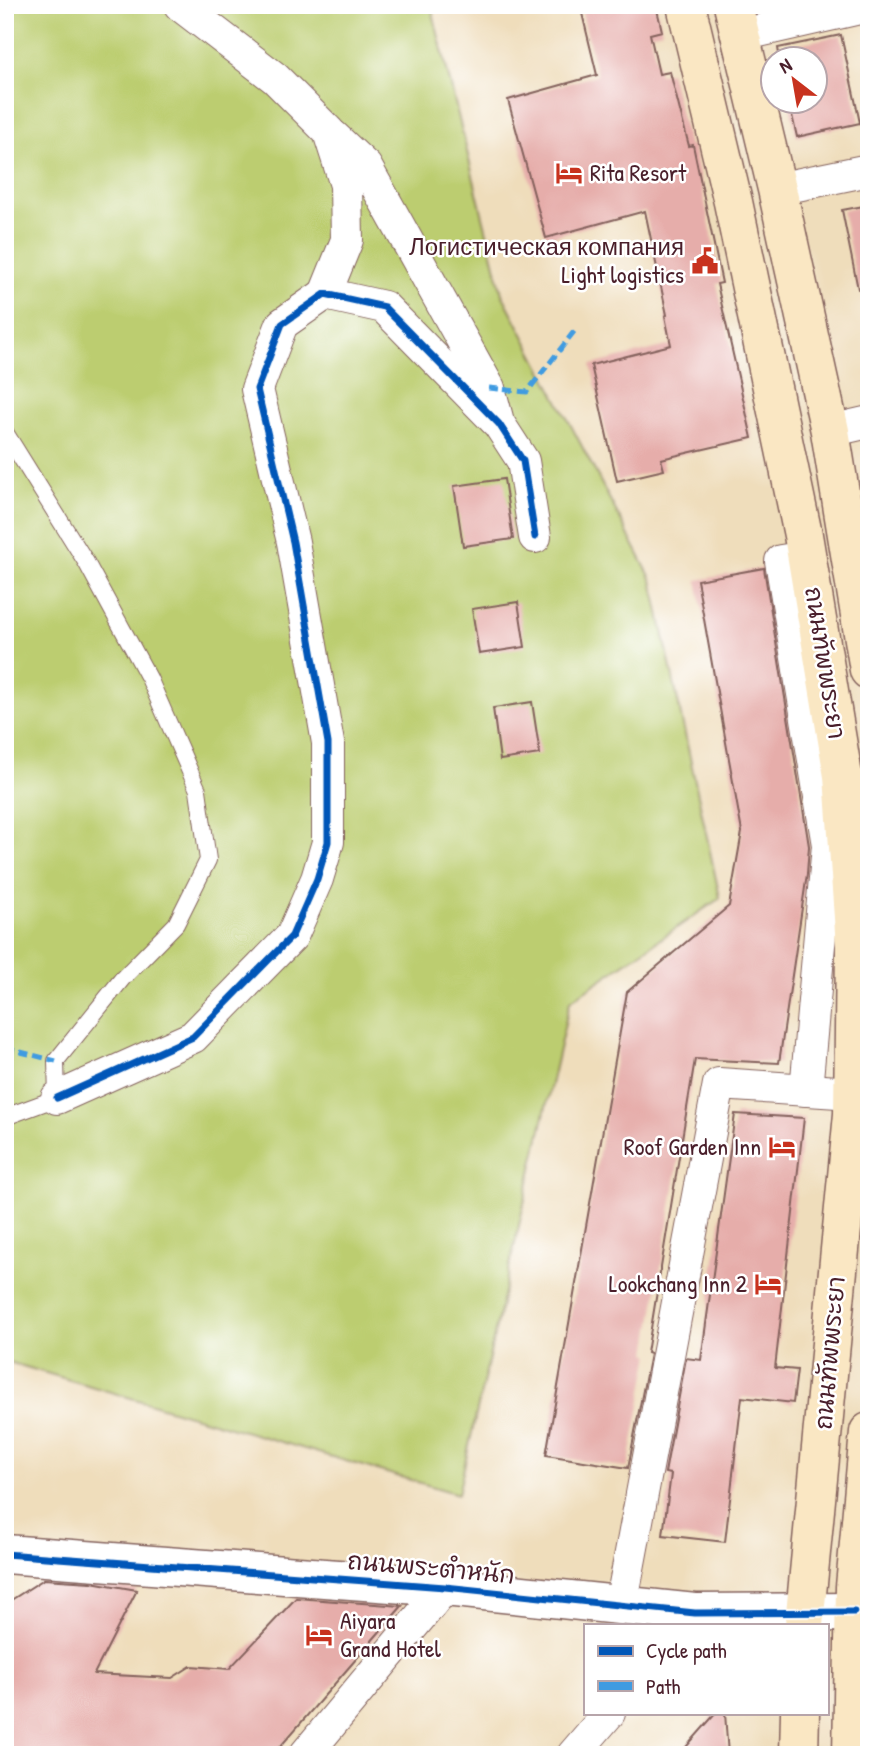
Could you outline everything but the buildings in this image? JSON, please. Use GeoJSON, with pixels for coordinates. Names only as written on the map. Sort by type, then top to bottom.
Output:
{"type":"FeatureCollection","features":[{"type":"Feature","properties":{"kind":"main road","name":"ถนนทัพพระยา"},"geometry":{"type":"LineString","coordinates":[[686,5],[733,202],[807,557],[844,776],[855,946],[853,1114],[805,1619]]}},
{"type":"Feature","properties":{"kind":"main road","name":"ถนนทัพพระยา"},"geometry":{"type":"LineString","coordinates":[[737,20],[830,431],[869,670]]}},
{"type":"Feature","properties":{"kind":"main road","name":"ถนนทัพพระยา"},"geometry":{"type":"LineString","coordinates":[[852,1755],[861,1704],[854,1612],[869,1432]]}},
{"type":"Feature","properties":{"kind":"main road"},"geometry":{"type":"LineString","coordinates":[[799,1755],[800,1714]]}},
{"type":"Feature","properties":{"kind":"street"},"geometry":{"type":"LineString","coordinates":[[180,5],[275,78],[366,167],[489,388],[499,424]]}},
{"type":"Feature","properties":{"kind":"street"},"geometry":{"type":"LineString","coordinates":[[737,20],[869,6]]}},
{"type":"Feature","properties":{"kind":"street"},"geometry":{"type":"LineString","coordinates":[[57,1098],[193,1037],[292,936],[317,879],[328,842],[328,743],[293,542],[257,389],[282,324],[325,294],[347,240],[346,185],[330,132]]}},
{"type":"Feature","properties":{"kind":"street"},"geometry":{"type":"LineString","coordinates":[[777,189],[869,170]]}},
{"type":"Feature","properties":{"kind":"street"},"geometry":{"type":"LineString","coordinates":[[325,294],[384,307],[499,424],[523,461],[536,537]]}},
{"type":"Feature","properties":{"kind":"street"},"geometry":{"type":"LineString","coordinates":[[830,431],[869,422]]}},
{"type":"Feature","properties":{"kind":"street"},"geometry":{"type":"LineString","coordinates":[[806,1090],[828,845],[781,561],[807,557]]}},
{"type":"Feature","properties":{"kind":"street"},"geometry":{"type":"LineString","coordinates":[[621,1605],[719,1084],[853,1093]]}},
{"type":"Feature","properties":{"kind":"street","name":"ถนนพระตำหนัก"},"geometry":{"type":"LineString","coordinates":[[5,1554],[445,1587],[621,1605],[690,1619],[805,1619],[854,1612]]}},
{"type":"Feature","properties":{"kind":"street"},"geometry":{"type":"LineString","coordinates":[[305,1755],[445,1587]]}},
{"type":"Feature","properties":{"kind":"street"},"geometry":{"type":"LineString","coordinates":[[573,1755],[608,1714]]}},
{"type":"Feature","properties":{"kind":"lane"},"geometry":{"type":"LineString","coordinates":[[5,432],[86,562],[149,678],[198,790],[208,860],[176,924],[122,979],[56,1060],[57,1098],[5,1117]]}},
{"type":"Feature","properties":{"kind":"green space"},"geometry":{"type":"Polygon","coordinates":[[[5,5],[431,5],[502,294],[652,580],[720,898],[570,1001],[458,1494],[5,1361],[5,5]]]}},
{"type":"Feature","properties":{"kind":"marked path"},"geometry":{"type":"LineString","coordinates":[[489,388],[527,392],[576,329]]}},
{"type":"Feature","properties":{"kind":"marked path"},"geometry":{"type":"LineString","coordinates":[[5,1048],[56,1061]]}},
{"type":"Feature","properties":{"kind":"cycle path"},"geometry":{"type":"LineString","coordinates":[[57,1098],[193,1037],[292,936],[317,879],[328,842],[328,743],[293,542],[257,389],[282,324],[325,294],[384,307],[499,424],[523,461],[535,537]]}},
{"type":"Feature","properties":{"kind":"cycle path"},"geometry":{"type":"LineString","coordinates":[[5,1554],[445,1587],[695,1613],[854,1612]]}},
{"type":"Feature","properties":{"kind":"place","name":"Rita Resort"},"geometry":{"type":"Point","coordinates":[569,173]}},
{"type":"Feature","properties":{"kind":"place","name":"Логистическая компания Light logistics"},"geometry":{"type":"Point","coordinates":[705,261]}},
{"type":"Feature","properties":{"kind":"place","name":"Roof Garden Inn"},"geometry":{"type":"Point","coordinates":[782,1147]}},
{"type":"Feature","properties":{"kind":"place","name":"Lookchang Inn 2"},"geometry":{"type":"Point","coordinates":[768,1284]}},
{"type":"Feature","properties":{"kind":"place","name":"Aiyara Grand Hotel"},"geometry":{"type":"Point","coordinates":[319,1635]}}]}
